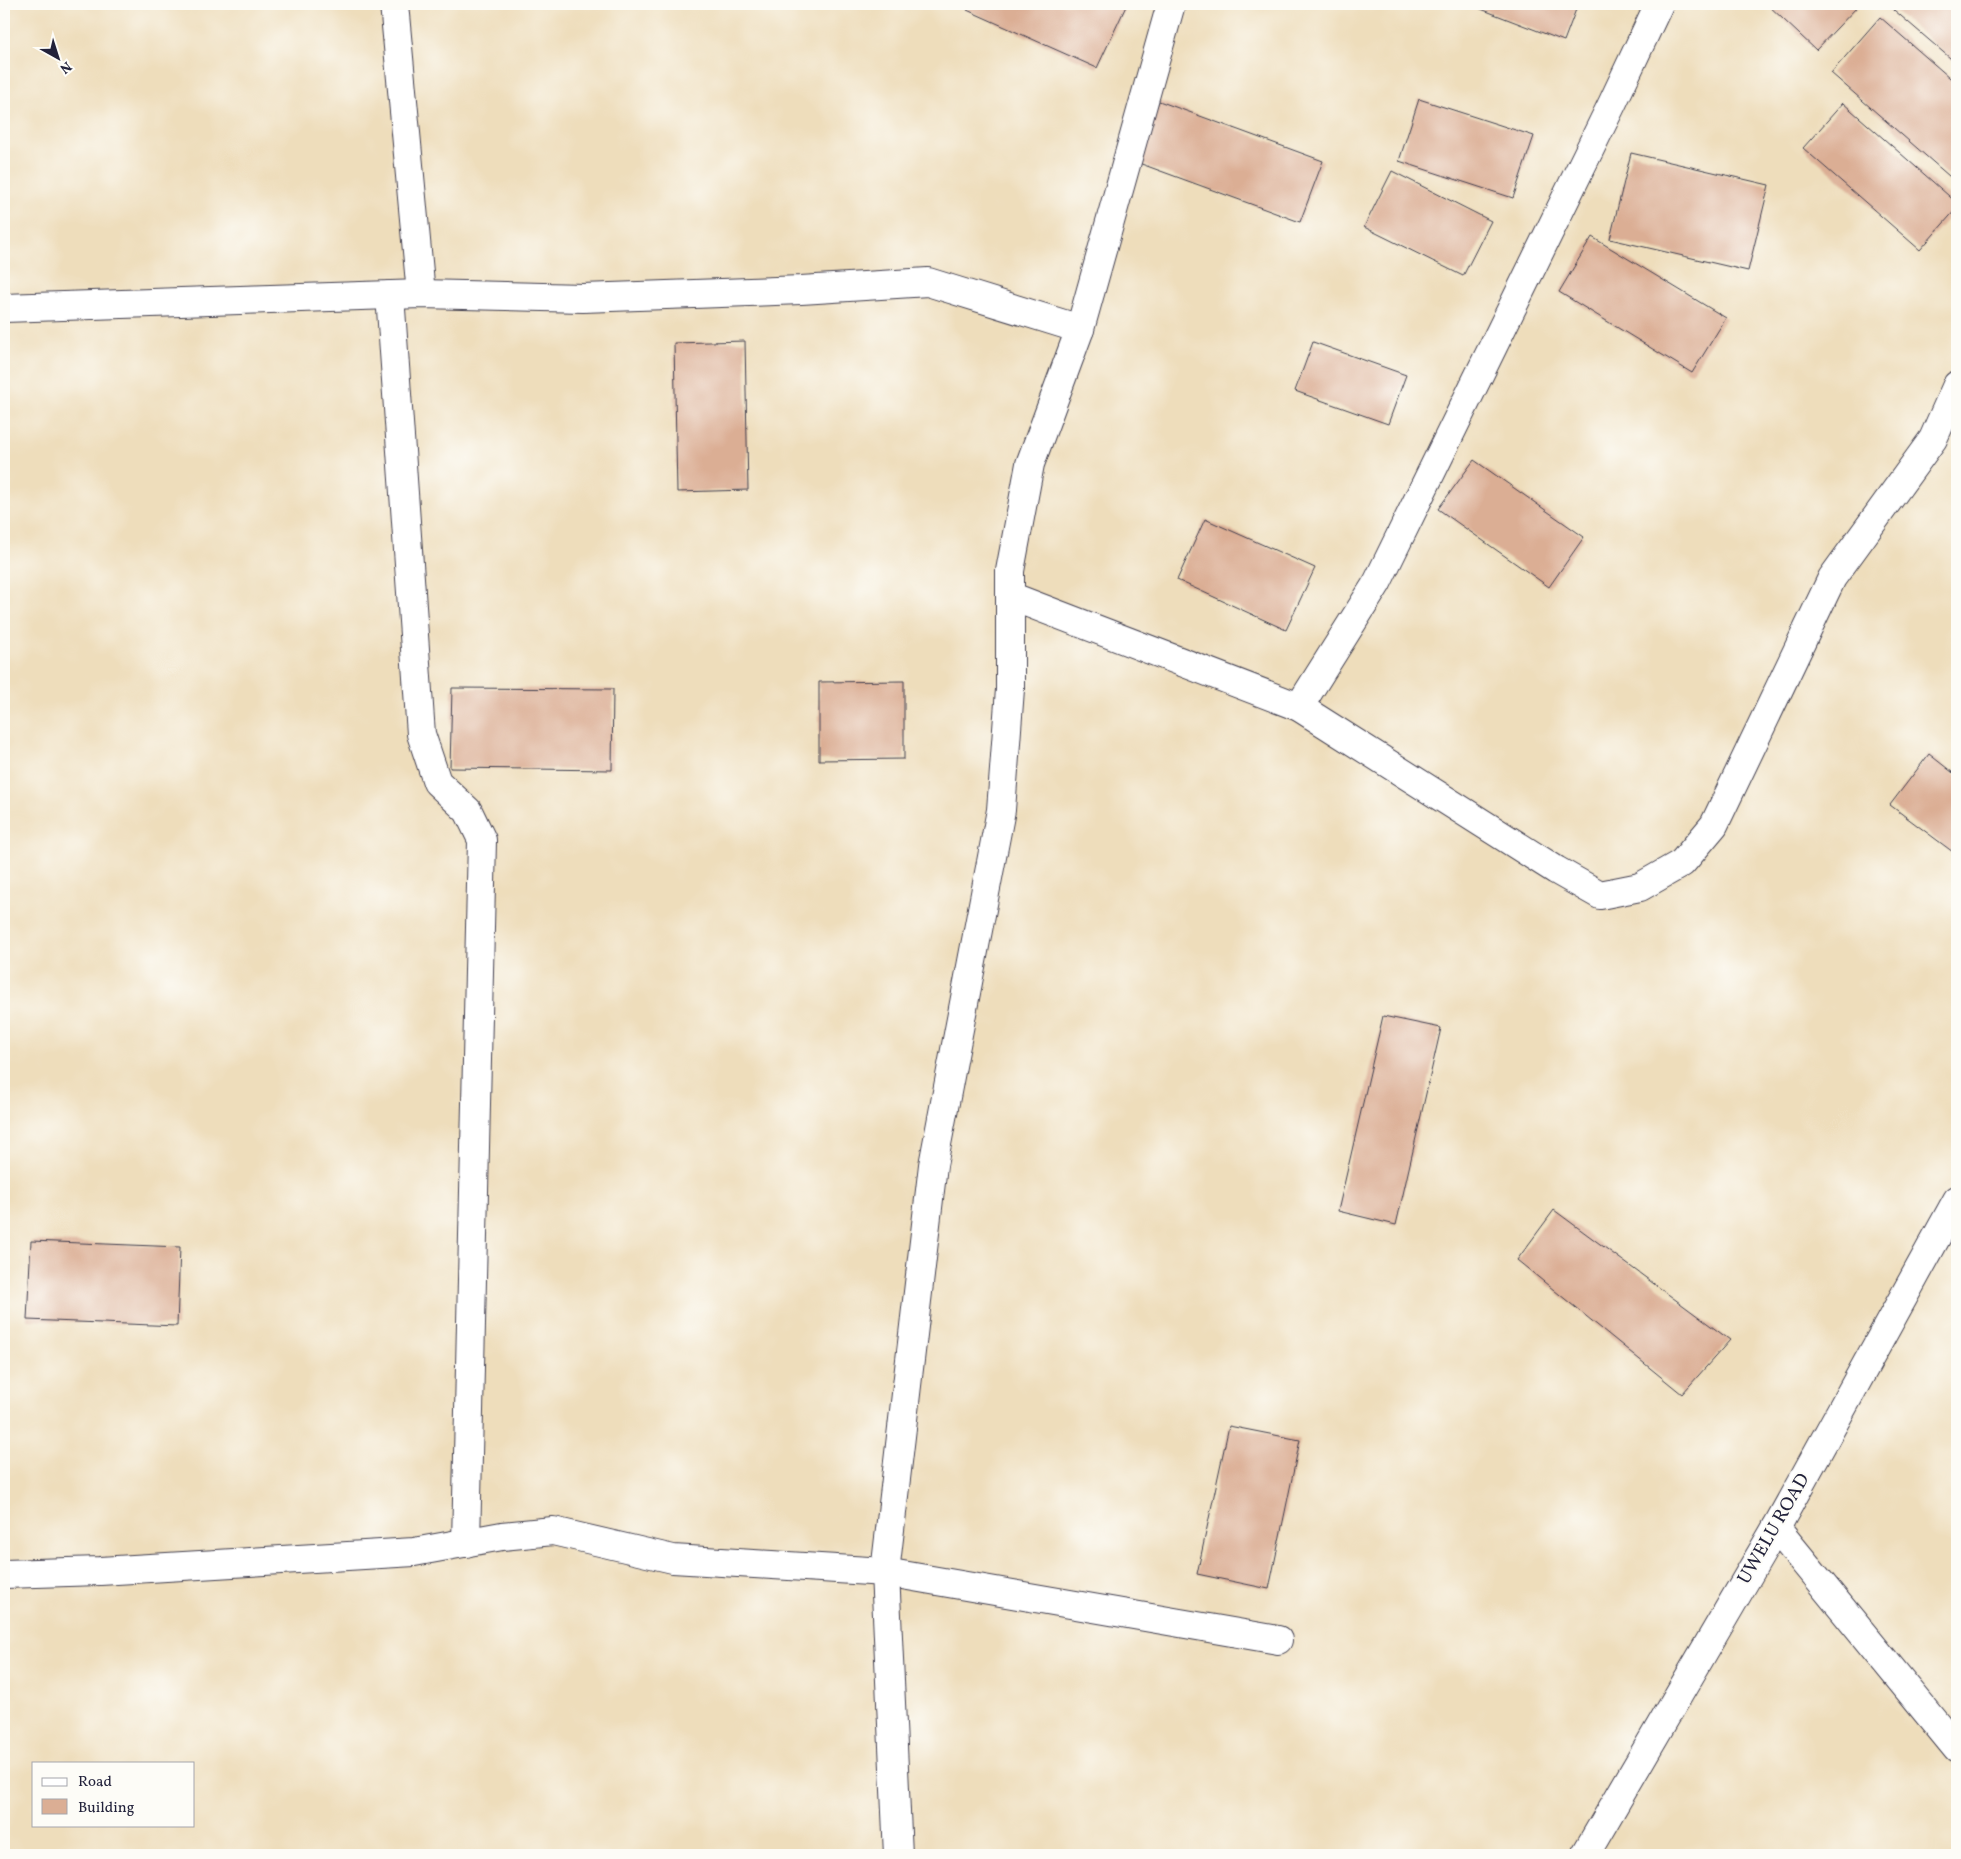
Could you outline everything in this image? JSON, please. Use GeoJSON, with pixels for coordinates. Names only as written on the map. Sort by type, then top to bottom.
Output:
{"type":"FeatureCollection","features":[{"type":"Feature","properties":{"kind":"street"},"geometry":{"type":"LineString","coordinates":[[394,4],[421,294]]}},
{"type":"Feature","properties":{"kind":"street"},"geometry":{"type":"LineString","coordinates":[[898,1855],[885,1572],[933,1166],[1001,810],[1010,689],[1010,571],[1030,464],[1080,329],[1171,4]]}},
{"type":"Feature","properties":{"kind":"street"},"geometry":{"type":"LineString","coordinates":[[1299,707],[1377,583],[1608,113],[1659,4]]}},
{"type":"Feature","properties":{"kind":"street"},"geometry":{"type":"LineString","coordinates":[[4,308],[421,294],[583,298],[801,290],[928,282],[1080,329]]}},
{"type":"Feature","properties":{"kind":"street"},"geometry":{"type":"LineString","coordinates":[[390,295],[421,734],[437,782],[468,811],[482,840],[466,1543]]}},
{"type":"Feature","properties":{"kind":"street"},"geometry":{"type":"LineString","coordinates":[[1010,596],[1299,707],[1556,870],[1600,895],[1640,887],[1682,863],[1714,825],[1832,578],[1934,439],[1957,385]]}},
{"type":"Feature","properties":{"kind":"street","name":"UWELU ROAD"},"geometry":{"type":"LineString","coordinates":[[1585,1855],[1776,1528],[1956,1203]]}},
{"type":"Feature","properties":{"kind":"street"},"geometry":{"type":"LineString","coordinates":[[1776,1528],[1957,1749]]}},
{"type":"Feature","properties":{"kind":"street"},"geometry":{"type":"LineString","coordinates":[[4,1574],[100,1571],[414,1552],[502,1536],[553,1531],[673,1559],[885,1572],[1278,1640]]}},
{"type":"Feature","properties":{"kind":"building"},"geometry":{"type":"Polygon","coordinates":[[[970,4],[1127,4],[1097,68],[967,10],[970,4]]]}},
{"type":"Feature","properties":{"kind":"building"},"geometry":{"type":"Polygon","coordinates":[[[1468,4],[1578,4],[1564,41],[1468,4]]]}},
{"type":"Feature","properties":{"kind":"building"},"geometry":{"type":"Polygon","coordinates":[[[1767,4],[1856,4],[1858,6],[1816,50],[1767,4]]]}},
{"type":"Feature","properties":{"kind":"building"},"geometry":{"type":"Polygon","coordinates":[[[1887,4],[1957,4],[1957,64],[1887,4]]]}},
{"type":"Feature","properties":{"kind":"building"},"geometry":{"type":"Polygon","coordinates":[[[1880,17],[1957,84],[1957,183],[1831,73],[1880,17]]]}},
{"type":"Feature","properties":{"kind":"building"},"geometry":{"type":"Polygon","coordinates":[[[1419,99],[1534,136],[1513,198],[1399,161],[1419,99]]]}},
{"type":"Feature","properties":{"kind":"building"},"geometry":{"type":"Polygon","coordinates":[[[1159,101],[1323,161],[1300,222],[1136,162],[1159,101]]]}},
{"type":"Feature","properties":{"kind":"building"},"geometry":{"type":"Polygon","coordinates":[[[1843,103],[1957,203],[1957,208],[1920,250],[1803,148],[1843,103]]]}},
{"type":"Feature","properties":{"kind":"building"},"geometry":{"type":"Polygon","coordinates":[[[1631,153],[1769,185],[1748,271],[1610,239],[1631,153]]]}},
{"type":"Feature","properties":{"kind":"building"},"geometry":{"type":"Polygon","coordinates":[[[1392,171],[1491,221],[1463,276],[1364,227],[1392,171]]]}},
{"type":"Feature","properties":{"kind":"building"},"geometry":{"type":"Polygon","coordinates":[[[1592,237],[1726,318],[1692,373],[1559,292],[1592,237]]]}},
{"type":"Feature","properties":{"kind":"building"},"geometry":{"type":"Polygon","coordinates":[[[745,341],[748,490],[677,492],[674,343],[745,341]]]}},
{"type":"Feature","properties":{"kind":"building"},"geometry":{"type":"Polygon","coordinates":[[[1313,342],[1406,375],[1388,424],[1295,391],[1313,342]]]}},
{"type":"Feature","properties":{"kind":"building"},"geometry":{"type":"Polygon","coordinates":[[[1474,460],[1584,537],[1549,587],[1438,509],[1474,460]]]}},
{"type":"Feature","properties":{"kind":"building"},"geometry":{"type":"Polygon","coordinates":[[[1205,519],[1315,568],[1286,630],[1177,580],[1205,519]]]}},
{"type":"Feature","properties":{"kind":"building"},"geometry":{"type":"Polygon","coordinates":[[[904,681],[904,759],[819,760],[819,682],[904,681]]]}},
{"type":"Feature","properties":{"kind":"building"},"geometry":{"type":"Polygon","coordinates":[[[452,688],[613,689],[612,770],[450,768],[452,688]]]}},
{"type":"Feature","properties":{"kind":"building"},"geometry":{"type":"Polygon","coordinates":[[[1929,754],[1957,776],[1957,855],[1890,805],[1929,754]]]}},
{"type":"Feature","properties":{"kind":"building"},"geometry":{"type":"Polygon","coordinates":[[[1383,1016],[1441,1028],[1396,1225],[1338,1211],[1383,1016]]]}},
{"type":"Feature","properties":{"kind":"building"},"geometry":{"type":"Polygon","coordinates":[[[1554,1210],[1730,1340],[1682,1394],[1517,1260],[1554,1210]]]}},
{"type":"Feature","properties":{"kind":"building"},"geometry":{"type":"Polygon","coordinates":[[[31,1241],[180,1247],[177,1326],[27,1320],[31,1241]]]}},
{"type":"Feature","properties":{"kind":"building"},"geometry":{"type":"Polygon","coordinates":[[[1229,1426],[1300,1440],[1269,1589],[1197,1574],[1229,1426]]]}}]}
